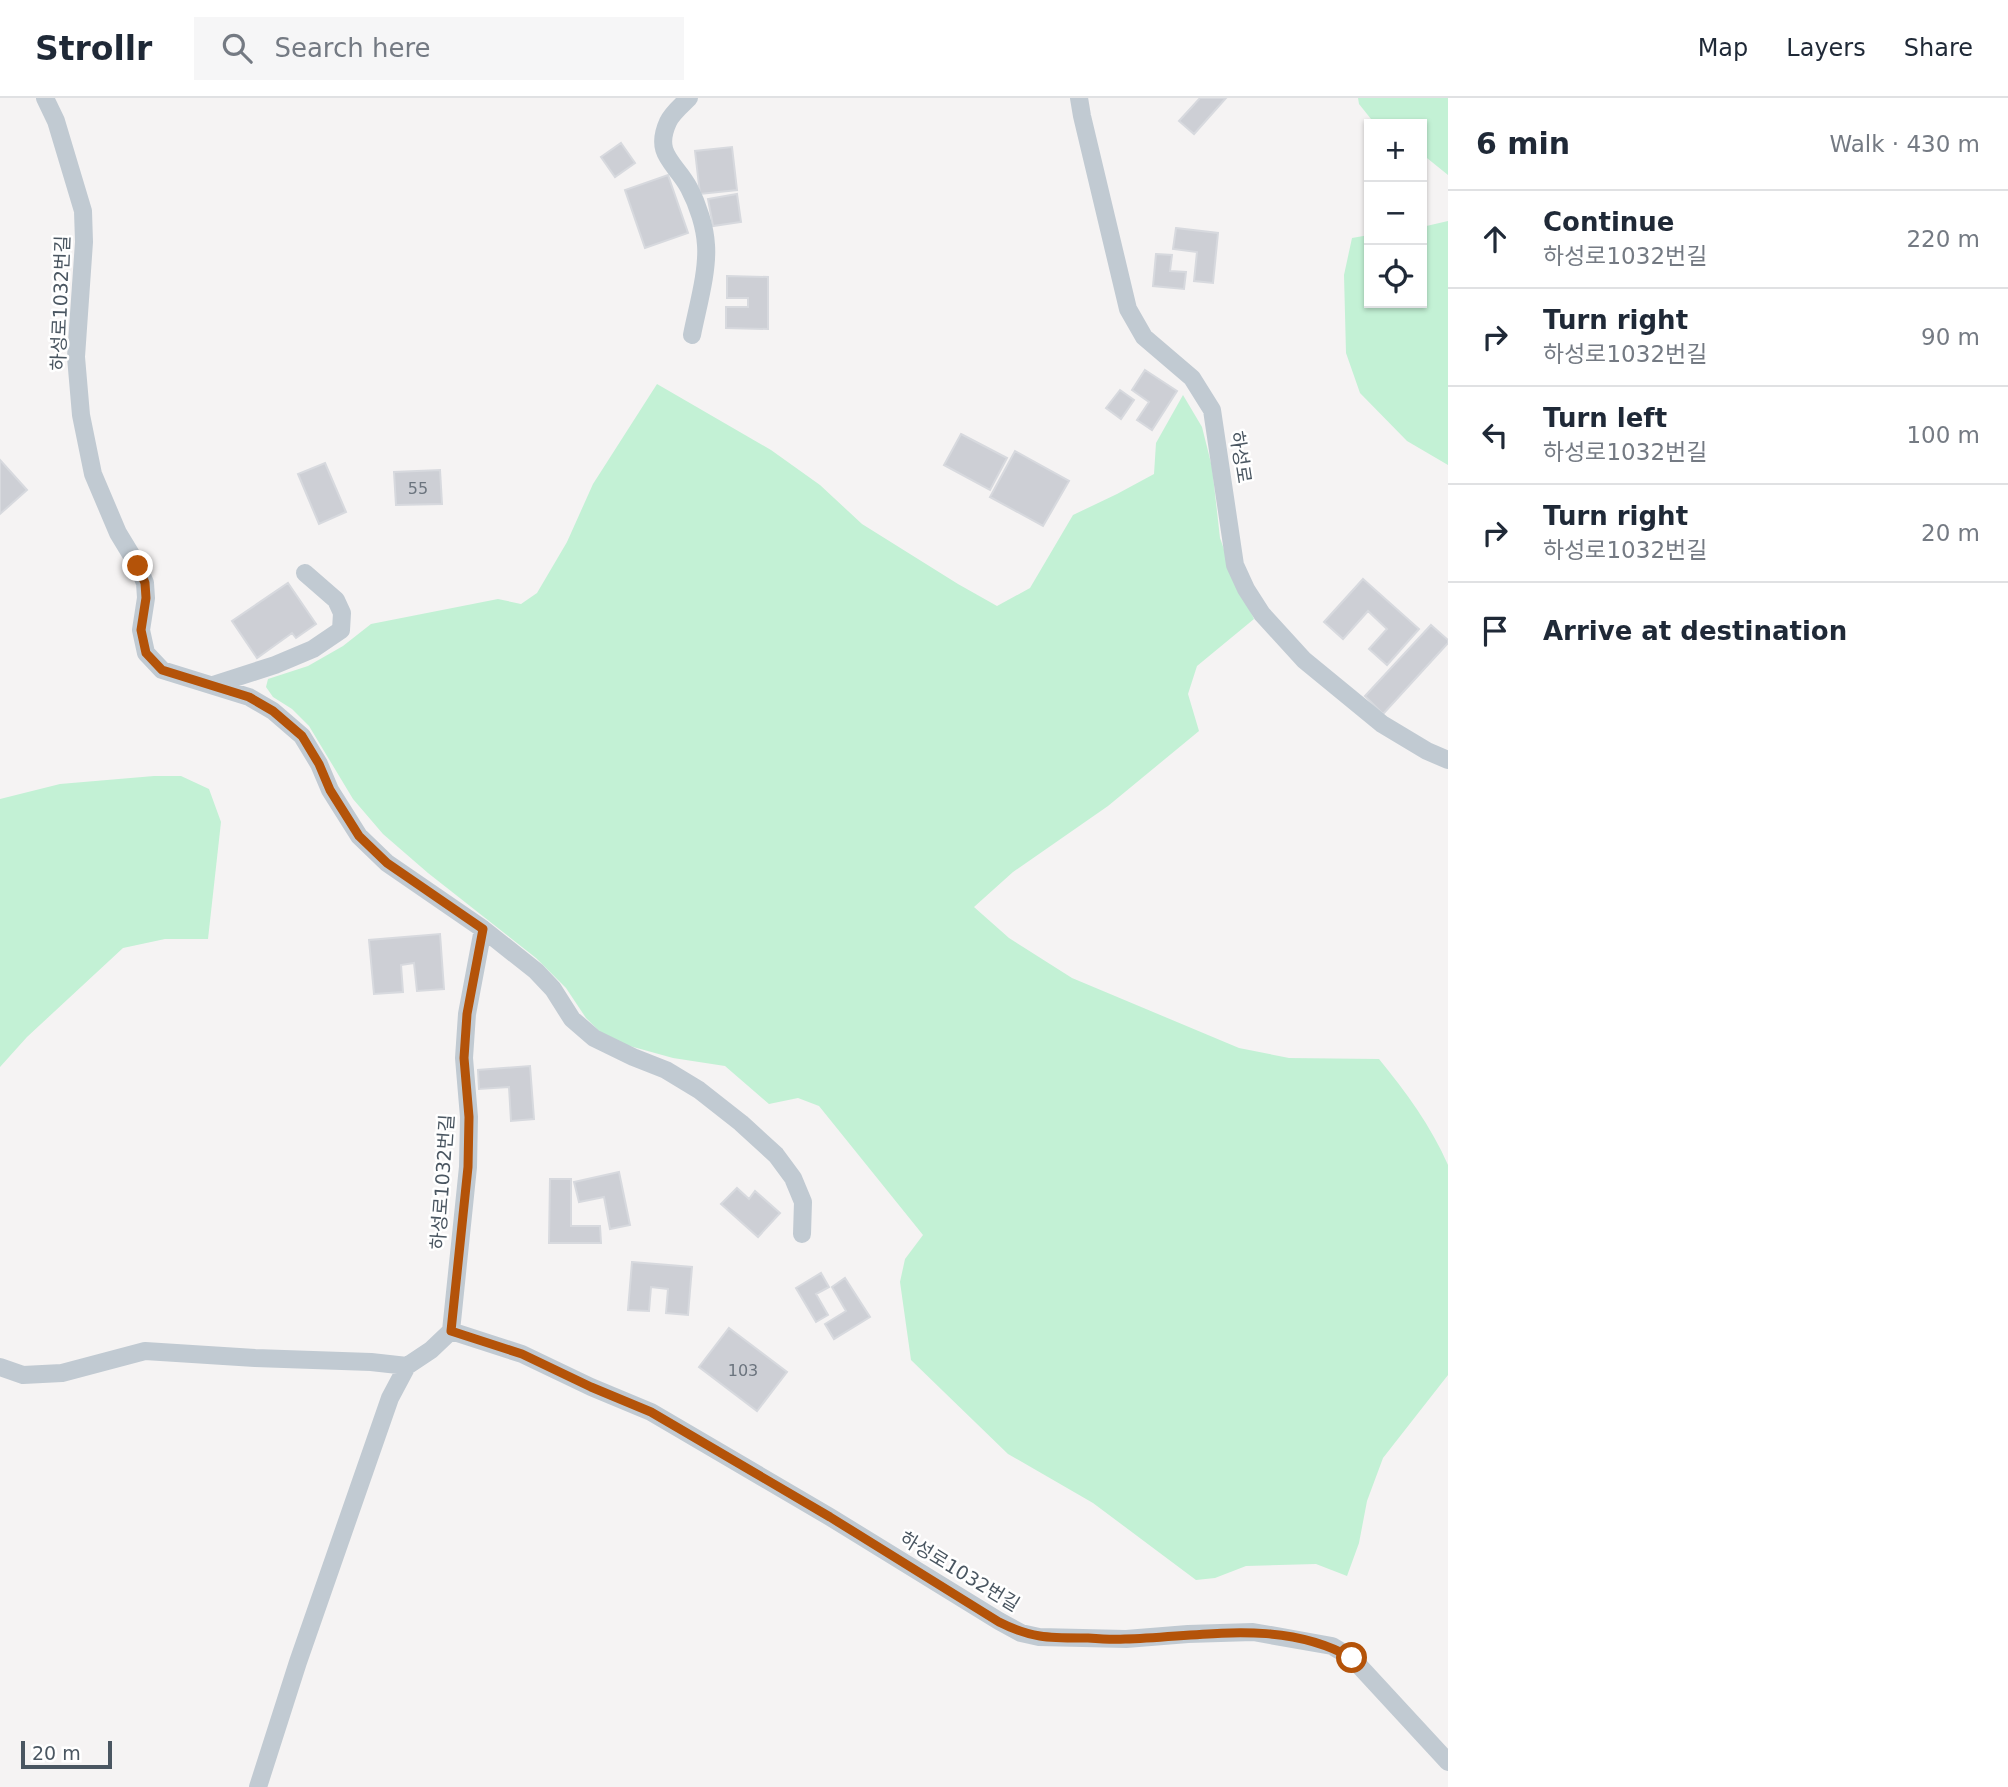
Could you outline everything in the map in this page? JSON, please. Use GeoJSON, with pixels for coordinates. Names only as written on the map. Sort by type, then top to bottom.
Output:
{"type":"FeatureCollection","features":[{"type":"Feature","properties":{"kind":"lane","name":"하성로1032번길"},"geometry":{"type":"LineString","coordinates":[[46,98],[56,121],[83,211],[84,242],[76,357],[81,415],[93,474],[118,533],[145,583],[146,598],[141,630],[146,653],[162,670],[249,697],[273,711],[302,736],[319,764],[330,790],[359,836],[387,863],[483,929],[466,1025],[464,1058],[469,1117],[468,1167],[451,1331],[522,1354],[651,1412],[1021,1633],[1039,1637],[1126,1639],[1253,1632],[1332,1646],[1352,1658],[1448,1762]]}},
{"type":"Feature","properties":{"kind":"lane"},"geometry":{"type":"LineString","coordinates":[[689,98],[669,119],[662,137],[665,156],[688,187],[696,205],[706,246],[702,285],[692,335]]}},
{"type":"Feature","properties":{"kind":"lane","name":"하성로"},"geometry":{"type":"LineString","coordinates":[[1079,98],[1128,309],[1144,337],[1192,378],[1212,410],[1235,565],[1246,589],[1262,614],[1304,660],[1382,724],[1427,751],[1448,760]]}},
{"type":"Feature","properties":{"kind":"lane"},"geometry":{"type":"LineString","coordinates":[[212,685],[275,665],[313,649],[341,630],[342,613],[336,600],[305,573]]}},
{"type":"Feature","properties":{"kind":"lane"},"geometry":{"type":"LineString","coordinates":[[483,929],[536,971],[553,989],[572,1018],[594,1038],[666,1070],[699,1090],[776,1156],[793,1178],[803,1202],[802,1234]]}},
{"type":"Feature","properties":{"kind":"lane"},"geometry":{"type":"LineString","coordinates":[[258,1787],[298,1662],[390,1398],[407,1366],[451,1331]]}},
{"type":"Feature","properties":{"kind":"lane"},"geometry":{"type":"LineString","coordinates":[[0,1367],[23,1375],[62,1373],[145,1351],[407,1366]]}},
{"type":"Feature","properties":{"kind":"green space"},"geometry":{"type":"Polygon","coordinates":[[[1358,98],[1448,98],[1448,175],[1427,158],[1427,119],[1371,119],[1359,104],[1358,98]]]}},
{"type":"Feature","properties":{"kind":"green space"},"geometry":{"type":"Polygon","coordinates":[[[1448,221],[1448,465],[1407,441],[1360,393],[1346,353],[1344,275],[1352,238],[1364,236],[1364,308],[1427,308],[1427,226],[1448,221]]]}},
{"type":"Feature","properties":{"kind":"green space"},"geometry":{"type":"Polygon","coordinates":[[[657,384],[771,450],[820,485],[862,524],[997,606],[1030,588],[1073,515],[1154,474],[1156,443],[1183,395],[1202,427],[1212,467],[1220,538],[1233,575],[1254,619],[1197,666],[1188,694],[1199,731],[1108,806],[1013,872],[974,907],[1009,938],[1072,978],[1239,1048],[1289,1058],[1379,1059],[1434,1137],[1448,1165],[1448,1375],[1383,1458],[1367,1501],[1359,1543],[1347,1576],[1316,1564],[1246,1566],[1215,1578],[1196,1580],[1093,1503],[1008,1454],[911,1360],[900,1282],[905,1259],[923,1235],[819,1106],[798,1098],[769,1104],[725,1066],[673,1058],[608,1040],[586,1018],[566,988],[536,958],[383,834],[353,799],[309,726],[292,709],[273,697],[266,687],[268,679],[308,666],[343,646],[371,624],[498,599],[521,604],[537,593],[567,542],[593,484],[657,384]]]}},
{"type":"Feature","properties":{"kind":"green space"},"geometry":{"type":"Polygon","coordinates":[[[181,776],[209,789],[221,822],[208,939],[165,939],[123,948],[27,1037],[0,1067],[0,799],[60,784],[181,776]]]}},
{"type":"Feature","properties":{"kind":"building"},"geometry":{"type":"Polygon","coordinates":[[[1200,98],[1226,98],[1194,134],[1179,121],[1200,98]]]}},
{"type":"Feature","properties":{"kind":"building"},"geometry":{"type":"Polygon","coordinates":[[[621,143],[635,163],[615,177],[601,157],[621,143]]]}},
{"type":"Feature","properties":{"kind":"building"},"geometry":{"type":"Polygon","coordinates":[[[732,147],[737,190],[700,194],[695,151],[732,147]]]}},
{"type":"Feature","properties":{"kind":"building"},"geometry":{"type":"Polygon","coordinates":[[[668,175],[688,233],[645,248],[625,190],[668,175]]]}},
{"type":"Feature","properties":{"kind":"building"},"geometry":{"type":"Polygon","coordinates":[[[737,194],[741,222],[713,226],[708,199],[737,194]]]}},
{"type":"Feature","properties":{"kind":"building"},"geometry":{"type":"Polygon","coordinates":[[[1176,228],[1218,233],[1213,283],[1194,281],[1197,252],[1173,249],[1176,228]]]}},
{"type":"Feature","properties":{"kind":"building"},"geometry":{"type":"Polygon","coordinates":[[[1156,254],[1172,255],[1170,271],[1186,272],[1184,289],[1153,286],[1156,254]]]}},
{"type":"Feature","properties":{"kind":"building"},"geometry":{"type":"Polygon","coordinates":[[[727,276],[768,277],[768,329],[726,328],[726,307],[748,307],[748,298],[727,298],[727,276]]]}},
{"type":"Feature","properties":{"kind":"building"},"geometry":{"type":"Polygon","coordinates":[[[1145,370],[1177,391],[1152,430],[1137,420],[1149,402],[1132,390],[1145,370]]]}},
{"type":"Feature","properties":{"kind":"building"},"geometry":{"type":"Polygon","coordinates":[[[1120,390],[1134,400],[1121,419],[1106,408],[1120,390]]]}},
{"type":"Feature","properties":{"kind":"building"},"geometry":{"type":"Polygon","coordinates":[[[961,434],[1007,458],[990,490],[944,465],[961,434]]]}},
{"type":"Feature","properties":{"kind":"building"},"geometry":{"type":"Polygon","coordinates":[[[1015,451],[1069,481],[1043,526],[990,497],[1015,451]]]}},
{"type":"Feature","properties":{"kind":"building"},"geometry":{"type":"Polygon","coordinates":[[[0,460],[27,490],[0,514],[0,460]]]}},
{"type":"Feature","properties":{"kind":"building"},"geometry":{"type":"Polygon","coordinates":[[[325,463],[346,512],[319,524],[298,474],[325,463]]]}},
{"type":"Feature","properties":{"kind":"building"},"geometry":{"type":"Polygon","coordinates":[[[440,470],[442,504],[396,505],[394,472],[440,470]]]}},
{"type":"Feature","properties":{"kind":"building"},"geometry":{"type":"Polygon","coordinates":[[[1363,579],[1419,629],[1387,665],[1369,649],[1387,629],[1368,611],[1343,639],[1324,622],[1363,579]]]}},
{"type":"Feature","properties":{"kind":"building"},"geometry":{"type":"Polygon","coordinates":[[[288,583],[316,624],[296,638],[292,633],[257,658],[232,621],[288,583]]]}},
{"type":"Feature","properties":{"kind":"building"},"geometry":{"type":"Polygon","coordinates":[[[1431,625],[1448,643],[1383,714],[1365,696],[1431,625]]]}},
{"type":"Feature","properties":{"kind":"building"},"geometry":{"type":"Polygon","coordinates":[[[440,934],[444,989],[417,991],[414,963],[401,965],[403,992],[374,994],[369,940],[440,934]]]}},
{"type":"Feature","properties":{"kind":"building"},"geometry":{"type":"Polygon","coordinates":[[[530,1066],[534,1119],[511,1121],[509,1087],[479,1089],[478,1070],[530,1066]]]}},
{"type":"Feature","properties":{"kind":"building"},"geometry":{"type":"Polygon","coordinates":[[[619,1172],[630,1225],[610,1229],[604,1197],[579,1202],[574,1182],[619,1172]]]}},
{"type":"Feature","properties":{"kind":"building"},"geometry":{"type":"Polygon","coordinates":[[[550,1179],[571,1179],[571,1226],[600,1226],[601,1243],[549,1243],[550,1179]]]}},
{"type":"Feature","properties":{"kind":"building"},"geometry":{"type":"Polygon","coordinates":[[[737,1188],[749,1199],[755,1191],[780,1213],[758,1237],[721,1204],[737,1188]]]}},
{"type":"Feature","properties":{"kind":"building"},"geometry":{"type":"Polygon","coordinates":[[[632,1262],[692,1267],[688,1315],[666,1313],[668,1289],[651,1287],[649,1311],[628,1310],[632,1262]]]}},
{"type":"Feature","properties":{"kind":"building"},"geometry":{"type":"Polygon","coordinates":[[[821,1273],[829,1287],[816,1294],[828,1315],[816,1322],[796,1288],[821,1273]]]}},
{"type":"Feature","properties":{"kind":"building"},"geometry":{"type":"Polygon","coordinates":[[[845,1278],[870,1317],[834,1339],[825,1324],[846,1311],[832,1287],[845,1278]]]}},
{"type":"Feature","properties":{"kind":"building"},"geometry":{"type":"Polygon","coordinates":[[[729,1328],[787,1372],[757,1411],[699,1367],[729,1328]]]}},
{"type":"Feature","properties":{"kind":"route"},"geometry":{"type":"LineString","coordinates":[[138,566],[145,583],[146,598],[141,630],[146,653],[162,670],[249,697],[273,711],[302,736],[319,764],[330,790],[359,836],[387,863],[483,929],[467,1014],[464,1058],[469,1117],[468,1167],[451,1331],[522,1354],[651,1412],[1021,1633],[1039,1637],[1126,1639],[1253,1632],[1332,1646],[1352,1658]]}}]}
